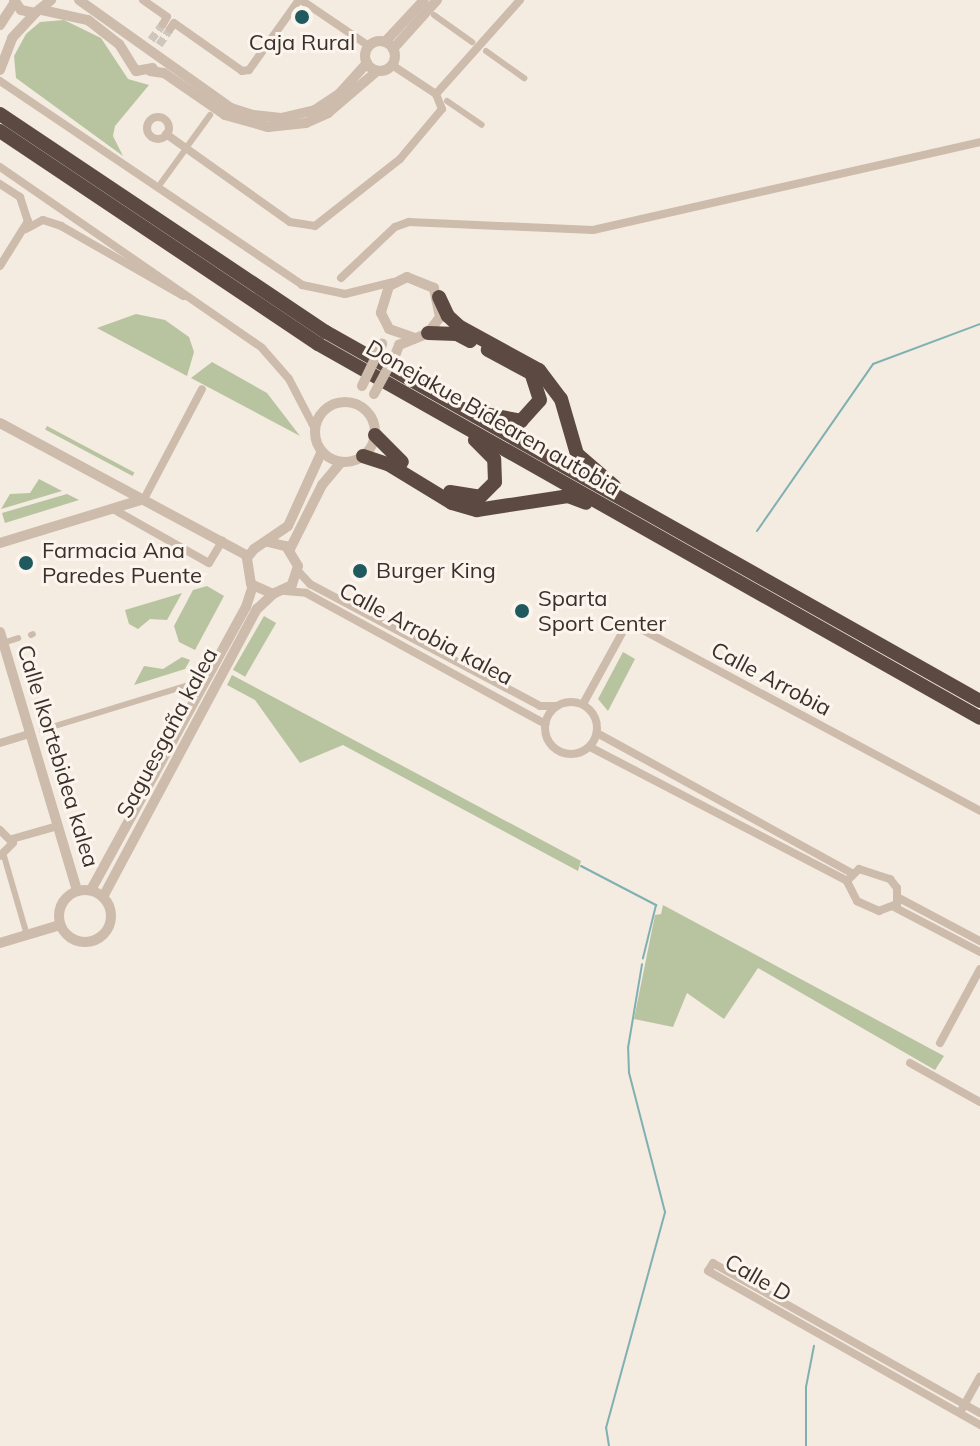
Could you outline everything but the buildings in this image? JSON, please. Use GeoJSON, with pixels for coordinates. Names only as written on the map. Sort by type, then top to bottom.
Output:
{"type":"FeatureCollection","features":[{"type":"Feature","properties":{"kind":"highway","name":"Donejakue Bidearen autobia"},"geometry":{"type":"LineString","coordinates":[[0,114],[261,292],[980,701]]}},
{"type":"Feature","properties":{"kind":"highway","name":"Donejakue Bidearen autobia"},"geometry":{"type":"LineString","coordinates":[[0,131],[232,289],[405,394],[980,718]]}},
{"type":"Feature","properties":{"kind":"highway"},"geometry":{"type":"LineString","coordinates":[[439,297],[448,316],[460,327],[539,370],[561,399],[577,454],[593,471],[676,530]]}},
{"type":"Feature","properties":{"kind":"highway"},"geometry":{"type":"LineString","coordinates":[[422,336],[457,334],[531,373],[540,400],[521,421],[505,422],[432,392]]}},
{"type":"Feature","properties":{"kind":"highway"},"geometry":{"type":"LineString","coordinates":[[375,435],[389,454],[463,498],[480,497],[491,489],[497,470],[485,447],[405,394]]}},
{"type":"Feature","properties":{"kind":"highway"},"geometry":{"type":"LineString","coordinates":[[363,456],[388,464],[464,508],[504,509],[568,496],[683,551]]}},
{"type":"Feature","properties":{"kind":"street"},"geometry":{"type":"LineString","coordinates":[[10,85],[2,64],[12,38],[51,0]]}},
{"type":"Feature","properties":{"kind":"street"},"geometry":{"type":"LineString","coordinates":[[79,0],[151,48],[231,108],[281,118],[327,103],[367,63],[369,46]]}},
{"type":"Feature","properties":{"kind":"street"},"geometry":{"type":"LineString","coordinates":[[143,0],[167,17],[166,26],[174,23],[242,71],[249,70],[300,0],[369,46],[389,46],[437,0]]}},
{"type":"Feature","properties":{"kind":"street"},"geometry":{"type":"LineString","coordinates":[[436,94],[520,0]]}},
{"type":"Feature","properties":{"kind":"street"},"geometry":{"type":"LineString","coordinates":[[0,25],[14,1],[38,12],[88,20],[111,35],[136,71],[164,73],[225,115],[268,127],[310,122],[328,113],[377,71],[392,65]]}},
{"type":"Feature","properties":{"kind":"street"},"geometry":{"type":"LineString","coordinates":[[166,134],[305,228],[330,218],[400,159],[442,109],[436,94],[392,65],[389,46],[419,2]]}},
{"type":"Feature","properties":{"kind":"street"},"geometry":{"type":"LineString","coordinates":[[434,15],[472,42]]}},
{"type":"Feature","properties":{"kind":"street"},"geometry":{"type":"LineString","coordinates":[[130,63],[133,51],[151,48]]}},
{"type":"Feature","properties":{"kind":"street"},"geometry":{"type":"LineString","coordinates":[[150,71],[151,48]]}},
{"type":"Feature","properties":{"kind":"street"},"geometry":{"type":"LineString","coordinates":[[486,51],[524,78]]}},
{"type":"Feature","properties":{"kind":"street"},"geometry":{"type":"LineString","coordinates":[[367,63],[377,71]]}},
{"type":"Feature","properties":{"kind":"street"},"geometry":{"type":"LineString","coordinates":[[0,81],[302,285],[345,294],[397,280],[426,281],[439,297],[440,317],[422,336],[396,353],[374,394],[369,413],[375,435],[363,456],[341,462],[322,485],[290,549],[298,571],[279,593],[253,586],[246,571],[248,556],[288,526],[322,451],[315,429],[275,362],[193,298],[0,167]]}},
{"type":"Feature","properties":{"kind":"street"},"geometry":{"type":"LineString","coordinates":[[447,101],[482,125]]}},
{"type":"Feature","properties":{"kind":"street"},"geometry":{"type":"LineString","coordinates":[[189,144],[210,115]]}},
{"type":"Feature","properties":{"kind":"street"},"geometry":{"type":"LineString","coordinates":[[341,278],[395,227],[409,222],[593,230],[980,142]]}},
{"type":"Feature","properties":{"kind":"street"},"geometry":{"type":"LineString","coordinates":[[161,183],[184,151]]}},
{"type":"Feature","properties":{"kind":"street"},"geometry":{"type":"LineString","coordinates":[[0,184],[25,204],[26,229]]}},
{"type":"Feature","properties":{"kind":"street"},"geometry":{"type":"LineString","coordinates":[[0,266],[26,229],[43,220],[61,226],[164,288],[193,298]]}},
{"type":"Feature","properties":{"kind":"street"},"geometry":{"type":"LineString","coordinates":[[315,429],[322,413],[344,402],[362,386],[389,329],[381,303],[397,280]]}},
{"type":"Feature","properties":{"kind":"street"},"geometry":{"type":"LineString","coordinates":[[389,329],[422,336]]}},
{"type":"Feature","properties":{"kind":"street"},"geometry":{"type":"LineString","coordinates":[[0,543],[144,499],[202,389]]}},
{"type":"Feature","properties":{"kind":"street"},"geometry":{"type":"LineString","coordinates":[[344,402],[369,413]]}},
{"type":"Feature","properties":{"kind":"street"},"geometry":{"type":"LineString","coordinates":[[0,423],[248,556]]}},
{"type":"Feature","properties":{"kind":"street"},"geometry":{"type":"LineString","coordinates":[[322,451],[341,462]]}},
{"type":"Feature","properties":{"kind":"street"},"geometry":{"type":"LineString","coordinates":[[113,509],[209,563],[222,541]]}},
{"type":"Feature","properties":{"kind":"street"},"geometry":{"type":"LineString","coordinates":[[268,542],[290,549]]}},
{"type":"Feature","properties":{"kind":"street","name":"Calle Arrobia kalea"},"geometry":{"type":"LineString","coordinates":[[298,571],[312,585],[531,701],[557,706]]}},
{"type":"Feature","properties":{"kind":"street","name":"Saguesgaña kalea"},"geometry":{"type":"LineString","coordinates":[[91,890],[246,607],[253,586]]}},
{"type":"Feature","properties":{"kind":"street","name":"Calle Arrobia kalea"},"geometry":{"type":"LineString","coordinates":[[279,593],[306,593],[545,724]]}},
{"type":"Feature","properties":{"kind":"street","name":"Saguesgaña kalea"},"geometry":{"type":"LineString","coordinates":[[103,897],[257,609],[279,593]]}},
{"type":"Feature","properties":{"kind":"street","name":"Calle Arrobia"},"geometry":{"type":"LineString","coordinates":[[583,704],[628,622],[980,811]]}},
{"type":"Feature","properties":{"kind":"street"},"geometry":{"type":"LineString","coordinates":[[1,639],[18,638]]}},
{"type":"Feature","properties":{"kind":"street","name":"Calle Ikortebidea kalea"},"geometry":{"type":"LineString","coordinates":[[1,639],[77,891]]}},
{"type":"Feature","properties":{"kind":"street"},"geometry":{"type":"LineString","coordinates":[[42,730],[188,685]]}},
{"type":"Feature","properties":{"kind":"street"},"geometry":{"type":"LineString","coordinates":[[583,704],[595,716],[597,733],[590,747],[574,755],[557,751],[547,739],[545,724],[557,706],[583,704]]}},
{"type":"Feature","properties":{"kind":"street"},"geometry":{"type":"LineString","coordinates":[[597,733],[850,877]]}},
{"type":"Feature","properties":{"kind":"street"},"geometry":{"type":"LineString","coordinates":[[0,743],[30,734]]}},
{"type":"Feature","properties":{"kind":"street"},"geometry":{"type":"LineString","coordinates":[[590,747],[850,877]]}},
{"type":"Feature","properties":{"kind":"street"},"geometry":{"type":"LineString","coordinates":[[12,839],[58,826]]}},
{"type":"Feature","properties":{"kind":"street"},"geometry":{"type":"LineString","coordinates":[[0,830],[12,839],[13,847],[2,856],[27,935]]}},
{"type":"Feature","properties":{"kind":"street"},"geometry":{"type":"LineString","coordinates":[[850,877],[867,869],[883,874],[897,888],[896,902]]}},
{"type":"Feature","properties":{"kind":"street"},"geometry":{"type":"LineString","coordinates":[[850,877],[848,892],[863,905],[879,911],[896,902]]}},
{"type":"Feature","properties":{"kind":"street"},"geometry":{"type":"LineString","coordinates":[[91,890],[103,897],[111,921],[101,938],[78,942],[60,925],[62,903],[77,891],[91,890]]}},
{"type":"Feature","properties":{"kind":"street"},"geometry":{"type":"LineString","coordinates":[[896,902],[980,941]]}},
{"type":"Feature","properties":{"kind":"street"},"geometry":{"type":"LineString","coordinates":[[896,902],[980,952]]}},
{"type":"Feature","properties":{"kind":"street"},"geometry":{"type":"LineString","coordinates":[[0,943],[60,925]]}},
{"type":"Feature","properties":{"kind":"street"},"geometry":{"type":"LineString","coordinates":[[940,1043],[980,969]]}},
{"type":"Feature","properties":{"kind":"street"},"geometry":{"type":"LineString","coordinates":[[910,1063],[980,1102]]}},
{"type":"Feature","properties":{"kind":"street","name":"Calle D"},"geometry":{"type":"LineString","coordinates":[[980,1413],[962,1409],[708,1271],[713,1263],[962,1409],[980,1425]]}},
{"type":"Feature","properties":{"kind":"street"},"geometry":{"type":"LineString","coordinates":[[962,1409],[980,1377]]}},
{"type":"Feature","properties":{"kind":"green space"},"geometry":{"type":"Polygon","coordinates":[[[64,20],[101,38],[128,79],[149,85],[115,126],[113,136],[123,156],[16,78],[14,56],[26,34],[40,22],[64,20]]]}},
{"type":"Feature","properties":{"kind":"green space"},"geometry":{"type":"Polygon","coordinates":[[[136,314],[165,320],[189,337],[194,352],[187,376],[97,328],[136,314]]]}},
{"type":"Feature","properties":{"kind":"green space"},"geometry":{"type":"Polygon","coordinates":[[[212,362],[267,393],[300,436],[191,378],[212,362]]]}},
{"type":"Feature","properties":{"kind":"green space"},"geometry":{"type":"Polygon","coordinates":[[[47,426],[134,472],[133,476],[45,430],[47,426]]]}},
{"type":"Feature","properties":{"kind":"green space"},"geometry":{"type":"Polygon","coordinates":[[[39,479],[62,491],[1,509],[10,494],[30,493],[39,479]]]}},
{"type":"Feature","properties":{"kind":"green space"},"geometry":{"type":"Polygon","coordinates":[[[67,494],[79,500],[5,523],[2,513],[67,494]]]}},
{"type":"Feature","properties":{"kind":"green space"},"geometry":{"type":"Polygon","coordinates":[[[207,586],[224,596],[195,650],[179,642],[174,626],[193,590],[207,586]]]}},
{"type":"Feature","properties":{"kind":"green space"},"geometry":{"type":"Polygon","coordinates":[[[182,593],[167,620],[150,619],[138,629],[129,624],[125,610],[182,593]]]}},
{"type":"Feature","properties":{"kind":"green space"},"geometry":{"type":"Polygon","coordinates":[[[264,616],[276,623],[245,677],[233,670],[264,616]]]}},
{"type":"Feature","properties":{"kind":"green space"},"geometry":{"type":"Polygon","coordinates":[[[623,652],[635,659],[608,711],[598,699],[623,652]]]}},
{"type":"Feature","properties":{"kind":"green space"},"geometry":{"type":"Polygon","coordinates":[[[182,657],[190,660],[185,669],[134,685],[144,666],[163,669],[182,657]]]}},
{"type":"Feature","properties":{"kind":"green space"},"geometry":{"type":"Polygon","coordinates":[[[232,675],[581,861],[578,871],[343,745],[300,763],[255,700],[227,685],[232,675]]]}},
{"type":"Feature","properties":{"kind":"green space"},"geometry":{"type":"Polygon","coordinates":[[[663,905],[944,1056],[935,1070],[758,968],[724,1019],[687,993],[673,1027],[634,1019],[655,915],[661,914],[663,905]]]}},
{"type":"Feature","properties":{"kind":"waterway"},"geometry":{"type":"LineString","coordinates":[[757,531],[873,364],[980,324]]}},
{"type":"Feature","properties":{"kind":"waterway"},"geometry":{"type":"LineString","coordinates":[[581,866],[656,905],[643,958]]}},
{"type":"Feature","properties":{"kind":"waterway"},"geometry":{"type":"LineString","coordinates":[[609,1446],[606,1428],[665,1212],[629,1073],[628,1048],[642,964]]}},
{"type":"Feature","properties":{"kind":"waterway"},"geometry":{"type":"LineString","coordinates":[[806,1446],[806,1387],[814,1346]]}},
{"type":"Feature","properties":{"kind":"tunnel"},"geometry":{"type":"LineString","coordinates":[[151,40],[163,24]]}},
{"type":"Feature","properties":{"kind":"tunnel"},"geometry":{"type":"LineString","coordinates":[[159,45],[170,29]]}},
{"type":"Feature","properties":{"kind":"place","name":"Caja Rural"},"geometry":{"type":"Point","coordinates":[302,17]}},
{"type":"Feature","properties":{"kind":"place","name":"Farmacia Ana Paredes Puente"},"geometry":{"type":"Point","coordinates":[26,563]}},
{"type":"Feature","properties":{"kind":"place","name":"Burger King"},"geometry":{"type":"Point","coordinates":[360,571]}},
{"type":"Feature","properties":{"kind":"place","name":"Sparta Sport Center"},"geometry":{"type":"Point","coordinates":[522,611]}}]}
